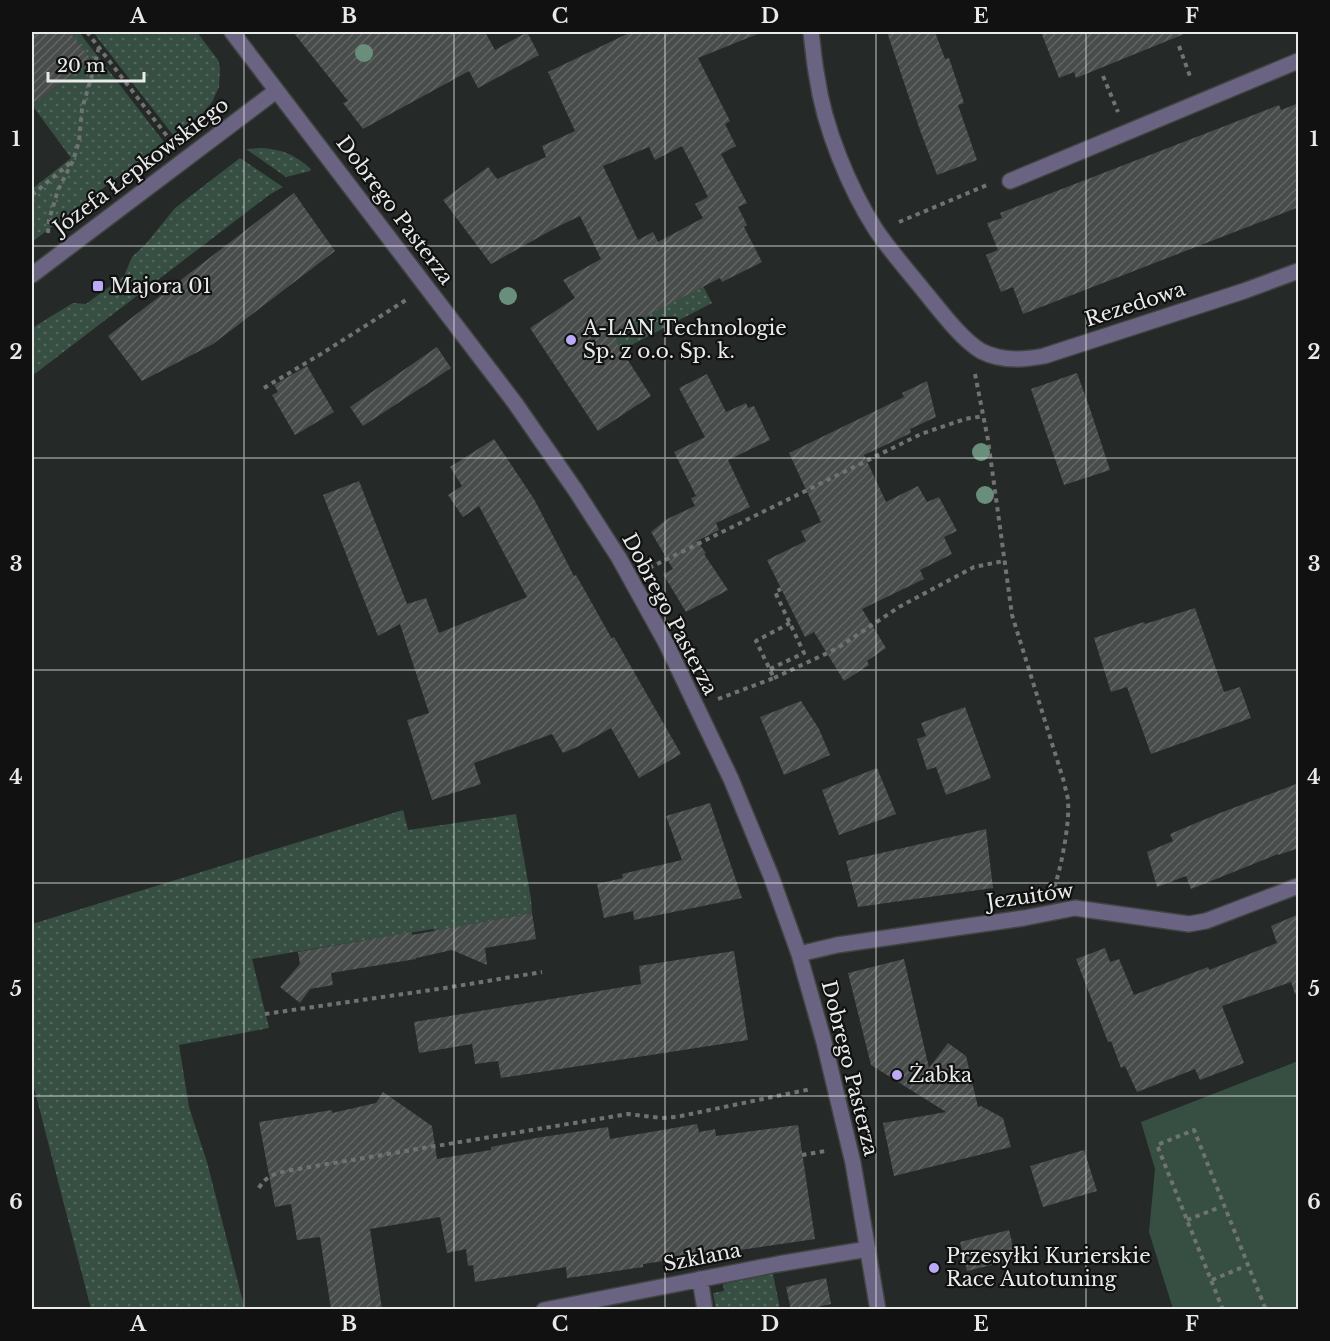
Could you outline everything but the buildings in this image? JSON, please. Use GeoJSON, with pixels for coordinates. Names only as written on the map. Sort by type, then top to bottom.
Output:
{"type":"FeatureCollection","features":[{"type":"Feature","properties":{"kind":"street","name":"Dobrego Pasterza"},"geometry":{"type":"LineString","coordinates":[[232,32],[514,403],[576,491],[619,558],[666,643],[731,779],[771,876],[799,954],[832,1072],[853,1163],[878,1310]]}},
{"type":"Feature","properties":{"kind":"street"},"geometry":{"type":"LineString","coordinates":[[811,32],[817,79],[828,123],[855,193],[877,231],[955,328],[981,351]]}},
{"type":"Feature","properties":{"kind":"street"},"geometry":{"type":"LineString","coordinates":[[1010,181],[1299,61]]}},
{"type":"Feature","properties":{"kind":"street","name":"Józefa Łepkowskiego"},"geometry":{"type":"LineString","coordinates":[[32,275],[276,91]]}},
{"type":"Feature","properties":{"kind":"street","name":"Rezedowa"},"geometry":{"type":"LineString","coordinates":[[981,351],[994,356],[1017,359],[1044,356],[1244,291],[1299,270]]}},
{"type":"Feature","properties":{"kind":"street","name":"Jezuitów"},"geometry":{"type":"LineString","coordinates":[[799,954],[837,945],[1024,918],[1075,908],[1189,924],[1206,921],[1299,886]]}},
{"type":"Feature","properties":{"kind":"street","name":"Szklana"},"geometry":{"type":"LineString","coordinates":[[544,1310],[868,1249]]}},
{"type":"Feature","properties":{"kind":"street"},"geometry":{"type":"LineString","coordinates":[[700,1279],[705,1310]]}},
{"type":"Feature","properties":{"kind":"path"},"geometry":{"type":"LineString","coordinates":[[87,32],[172,142]]}},
{"type":"Feature","properties":{"kind":"path"},"geometry":{"type":"LineString","coordinates":[[1179,46],[1200,102]]}},
{"type":"Feature","properties":{"kind":"path"},"geometry":{"type":"LineString","coordinates":[[48,235],[58,190],[73,161],[79,141],[82,109],[99,47]]}},
{"type":"Feature","properties":{"kind":"path"},"geometry":{"type":"LineString","coordinates":[[1103,76],[1127,132]]}},
{"type":"Feature","properties":{"kind":"path"},"geometry":{"type":"LineString","coordinates":[[32,195],[73,161]]}},
{"type":"Feature","properties":{"kind":"path"},"geometry":{"type":"LineString","coordinates":[[877,231],[1001,179],[1010,181]]}},
{"type":"Feature","properties":{"kind":"path"},"geometry":{"type":"LineString","coordinates":[[264,388],[409,297]]}},
{"type":"Feature","properties":{"kind":"path"},"geometry":{"type":"LineString","coordinates":[[981,351],[975,371],[988,440],[1012,615],[1064,782],[1068,802],[1058,876],[1054,888],[1048,897],[1035,905],[1024,918]]}},
{"type":"Feature","properties":{"kind":"path"},"geometry":{"type":"LineString","coordinates":[[647,569],[921,434],[965,419],[984,416]]}},
{"type":"Feature","properties":{"kind":"path"},"geometry":{"type":"LineString","coordinates":[[718,700],[774,678],[836,649],[899,607],[974,567],[1004,561]]}},
{"type":"Feature","properties":{"kind":"path"},"geometry":{"type":"LineString","coordinates":[[770,669],[804,653],[775,592],[781,589]]}},
{"type":"Feature","properties":{"kind":"path"},"geometry":{"type":"LineString","coordinates":[[774,678],[756,641],[790,623]]}},
{"type":"Feature","properties":{"kind":"path"},"geometry":{"type":"LineString","coordinates":[[265,1014],[542,972]]}},
{"type":"Feature","properties":{"kind":"path"},"geometry":{"type":"LineString","coordinates":[[259,1188],[268,1177],[286,1171],[628,1114],[661,1118],[676,1117],[813,1089]]}},
{"type":"Feature","properties":{"kind":"path"},"geometry":{"type":"LineString","coordinates":[[1223,1310],[1157,1145],[1194,1130],[1266,1310]]}},
{"type":"Feature","properties":{"kind":"path"},"geometry":{"type":"LineString","coordinates":[[802,1155],[827,1151]]}},
{"type":"Feature","properties":{"kind":"path"},"geometry":{"type":"LineString","coordinates":[[1187,1220],[1218,1208]]}},
{"type":"Feature","properties":{"kind":"path"},"geometry":{"type":"LineString","coordinates":[[1212,1280],[1243,1268]]}},
{"type":"Feature","properties":{"kind":"green space"},"geometry":{"type":"Polygon","coordinates":[[[70,32],[79,32],[164,142],[32,242],[32,189],[71,158],[32,105],[91,59],[70,32]]]}},
{"type":"Feature","properties":{"kind":"green space"},"geometry":{"type":"Polygon","coordinates":[[[93,32],[197,32],[218,60],[220,68],[219,87],[212,102],[203,113],[173,135],[93,32]]]}},
{"type":"Feature","properties":{"kind":"green space"},"geometry":{"type":"Polygon","coordinates":[[[262,148],[288,154],[311,169],[286,177],[246,149],[262,148]]]}},
{"type":"Feature","properties":{"kind":"green space"},"geometry":{"type":"Polygon","coordinates":[[[240,158],[283,187],[269,195],[32,376],[32,328],[73,303],[86,304],[124,276],[132,257],[145,245],[175,208],[240,158]]]}},
{"type":"Feature","properties":{"kind":"green space"},"geometry":{"type":"Polygon","coordinates":[[[703,286],[712,303],[614,354],[603,338],[703,286]]]}},
{"type":"Feature","properties":{"kind":"green space"},"geometry":{"type":"Polygon","coordinates":[[[403,810],[408,830],[516,814],[532,913],[435,931],[433,929],[252,959],[269,1028],[179,1045],[189,1107],[207,1162],[245,1310],[91,1309],[32,1080],[32,924],[403,810]]]}},
{"type":"Feature","properties":{"kind":"green space"},"geometry":{"type":"Polygon","coordinates":[[[1298,1061],[1298,1309],[1173,1309],[1149,1232],[1155,1169],[1141,1122],[1298,1061]]]}},
{"type":"Feature","properties":{"kind":"green space"},"geometry":{"type":"Polygon","coordinates":[[[773,1274],[780,1309],[716,1309],[713,1293],[724,1291],[723,1284],[773,1274]]]}},
{"type":"Feature","properties":{"kind":"place","name":"Majora 01"},"geometry":{"type":"Point","coordinates":[98,286]}},
{"type":"Feature","properties":{"kind":"place","name":"A-LAN Technologie Sp. z o.o. Sp. k."},"geometry":{"type":"Point","coordinates":[571,340]}},
{"type":"Feature","properties":{"kind":"place","name":"Żabka"},"geometry":{"type":"Point","coordinates":[897,1075]}},
{"type":"Feature","properties":{"kind":"place","name":"Przesyłki Kurierskie Race Autotuning"},"geometry":{"type":"Point","coordinates":[934,1268]}}]}
